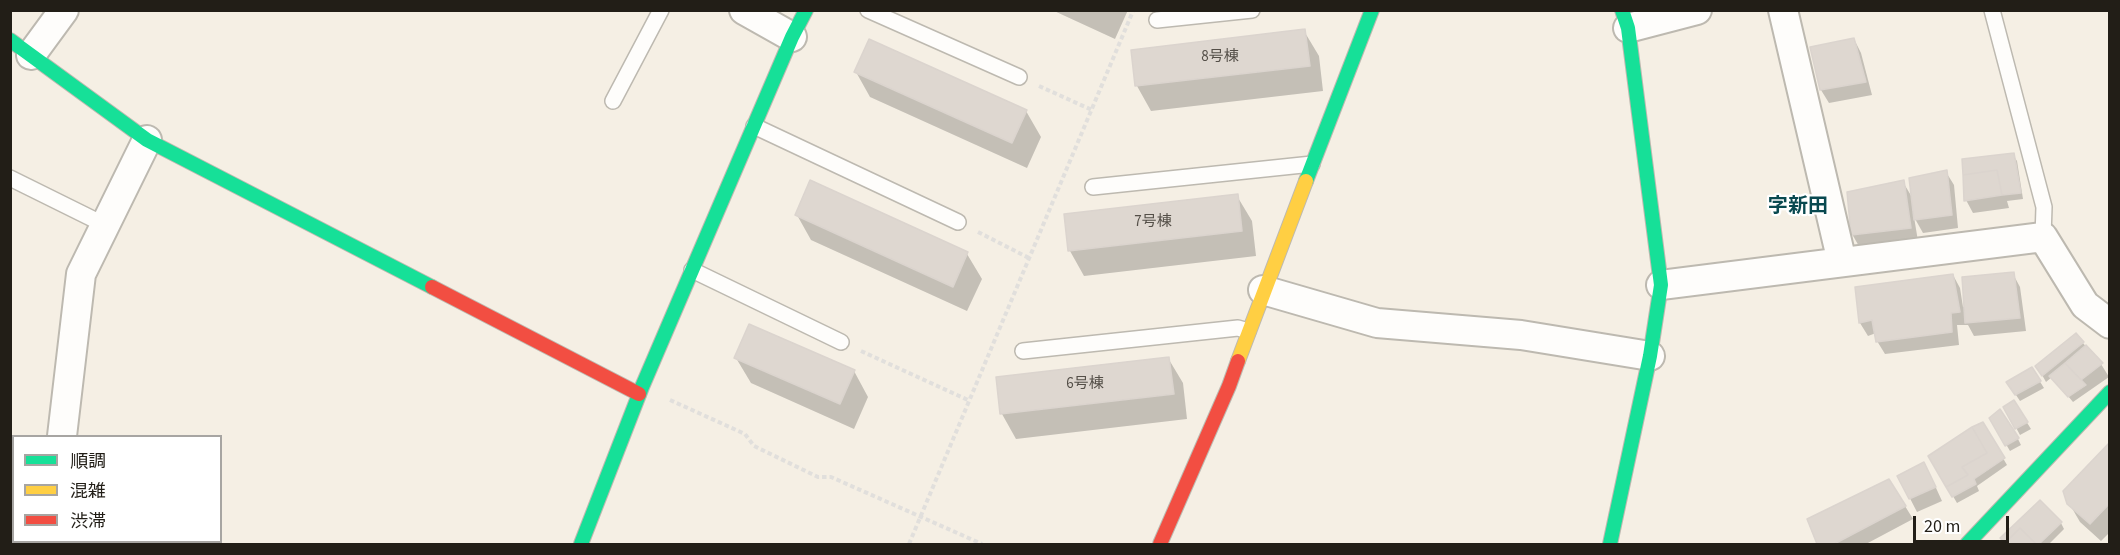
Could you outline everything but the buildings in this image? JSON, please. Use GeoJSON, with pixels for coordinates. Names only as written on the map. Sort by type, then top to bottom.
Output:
{"type":"FeatureCollection","features":[{"type":"Feature","properties":{"kind":"street"},"geometry":{"type":"LineString","coordinates":[[64,10],[21,47],[147,140],[640,391]]}},
{"type":"Feature","properties":{"kind":"street"},"geometry":{"type":"LineString","coordinates":[[744,10],[792,37]]}},
{"type":"Feature","properties":{"kind":"street"},"geometry":{"type":"LineString","coordinates":[[581,544],[640,391],[792,37],[806,10]]}},
{"type":"Feature","properties":{"kind":"street"},"geometry":{"type":"LineString","coordinates":[[1160,544],[1229,386],[1263,290],[1372,10]]}},
{"type":"Feature","properties":{"kind":"street"},"geometry":{"type":"LineString","coordinates":[[1610,544],[1650,356],[1661,285],[1625,19],[1697,10]]}},
{"type":"Feature","properties":{"kind":"street"},"geometry":{"type":"LineString","coordinates":[[1784,10],[1842,262]]}},
{"type":"Feature","properties":{"kind":"street"},"geometry":{"type":"LineString","coordinates":[[62,435],[81,274],[147,140]]}},
{"type":"Feature","properties":{"kind":"street"},"geometry":{"type":"LineString","coordinates":[[1661,285],[2043,237],[2085,305],[2109,324]]}},
{"type":"Feature","properties":{"kind":"street"},"geometry":{"type":"LineString","coordinates":[[1263,290],[1377,323],[1521,335],[1650,356]]}},
{"type":"Feature","properties":{"kind":"street"},"geometry":{"type":"LineString","coordinates":[[1967,544],[2109,392]]}},
{"type":"Feature","properties":{"kind":"lane"},"geometry":{"type":"LineString","coordinates":[[613,101],[661,10]]}},
{"type":"Feature","properties":{"kind":"lane"},"geometry":{"type":"LineString","coordinates":[[868,10],[1019,77]]}},
{"type":"Feature","properties":{"kind":"lane"},"geometry":{"type":"LineString","coordinates":[[1157,20],[1252,10]]}},
{"type":"Feature","properties":{"kind":"lane"},"geometry":{"type":"LineString","coordinates":[[1992,10],[2044,207],[2043,237]]}},
{"type":"Feature","properties":{"kind":"lane"},"geometry":{"type":"LineString","coordinates":[[754,126],[958,222]]}},
{"type":"Feature","properties":{"kind":"lane"},"geometry":{"type":"LineString","coordinates":[[1093,187],[1312,164]]}},
{"type":"Feature","properties":{"kind":"lane"},"geometry":{"type":"LineString","coordinates":[[10,178],[105,225]]}},
{"type":"Feature","properties":{"kind":"lane"},"geometry":{"type":"LineString","coordinates":[[692,270],[841,342]]}},
{"type":"Feature","properties":{"kind":"lane"},"geometry":{"type":"LineString","coordinates":[[1023,351],[1238,328],[1248,331]]}},
{"type":"Feature","properties":{"kind":"path"},"geometry":{"type":"LineString","coordinates":[[909,544],[1133,10]]}},
{"type":"Feature","properties":{"kind":"path"},"geometry":{"type":"LineString","coordinates":[[1019,77],[1092,110]]}},
{"type":"Feature","properties":{"kind":"path"},"geometry":{"type":"LineString","coordinates":[[958,222],[1029,258]]}},
{"type":"Feature","properties":{"kind":"path"},"geometry":{"type":"LineString","coordinates":[[841,342],[968,400]]}},
{"type":"Feature","properties":{"kind":"path"},"geometry":{"type":"LineString","coordinates":[[640,391],[745,434],[754,446],[818,477],[831,477],[982,544]]}},
{"type":"Feature","properties":{"kind":"traffic: fast"},"geometry":{"type":"LineString","coordinates":[[581,544],[642,387],[792,37],[806,10]]}},
{"type":"Feature","properties":{"kind":"traffic: fast"},"geometry":{"type":"LineString","coordinates":[[1306,181],[1372,10]]}},
{"type":"Feature","properties":{"kind":"traffic: fast"},"geometry":{"type":"LineString","coordinates":[[1610,544],[1650,356],[1661,285],[1628,28],[1622,10]]}},
{"type":"Feature","properties":{"kind":"traffic: fast"},"geometry":{"type":"LineString","coordinates":[[10,40],[147,140],[432,287]]}},
{"type":"Feature","properties":{"kind":"traffic: fast"},"geometry":{"type":"LineString","coordinates":[[1967,544],[2110,392]]}},
{"type":"Feature","properties":{"kind":"traffic: slow"},"geometry":{"type":"LineString","coordinates":[[1238,361],[1306,181]]}},
{"type":"Feature","properties":{"kind":"traffic: jam"},"geometry":{"type":"LineString","coordinates":[[432,287],[639,394]]}},
{"type":"Feature","properties":{"kind":"traffic: jam"},"geometry":{"type":"LineString","coordinates":[[1160,544],[1238,361]]}},
{"type":"Feature","properties":{"kind":"district","name":"字新田"},"geometry":{"type":"Point","coordinates":[1798,208]}}]}
